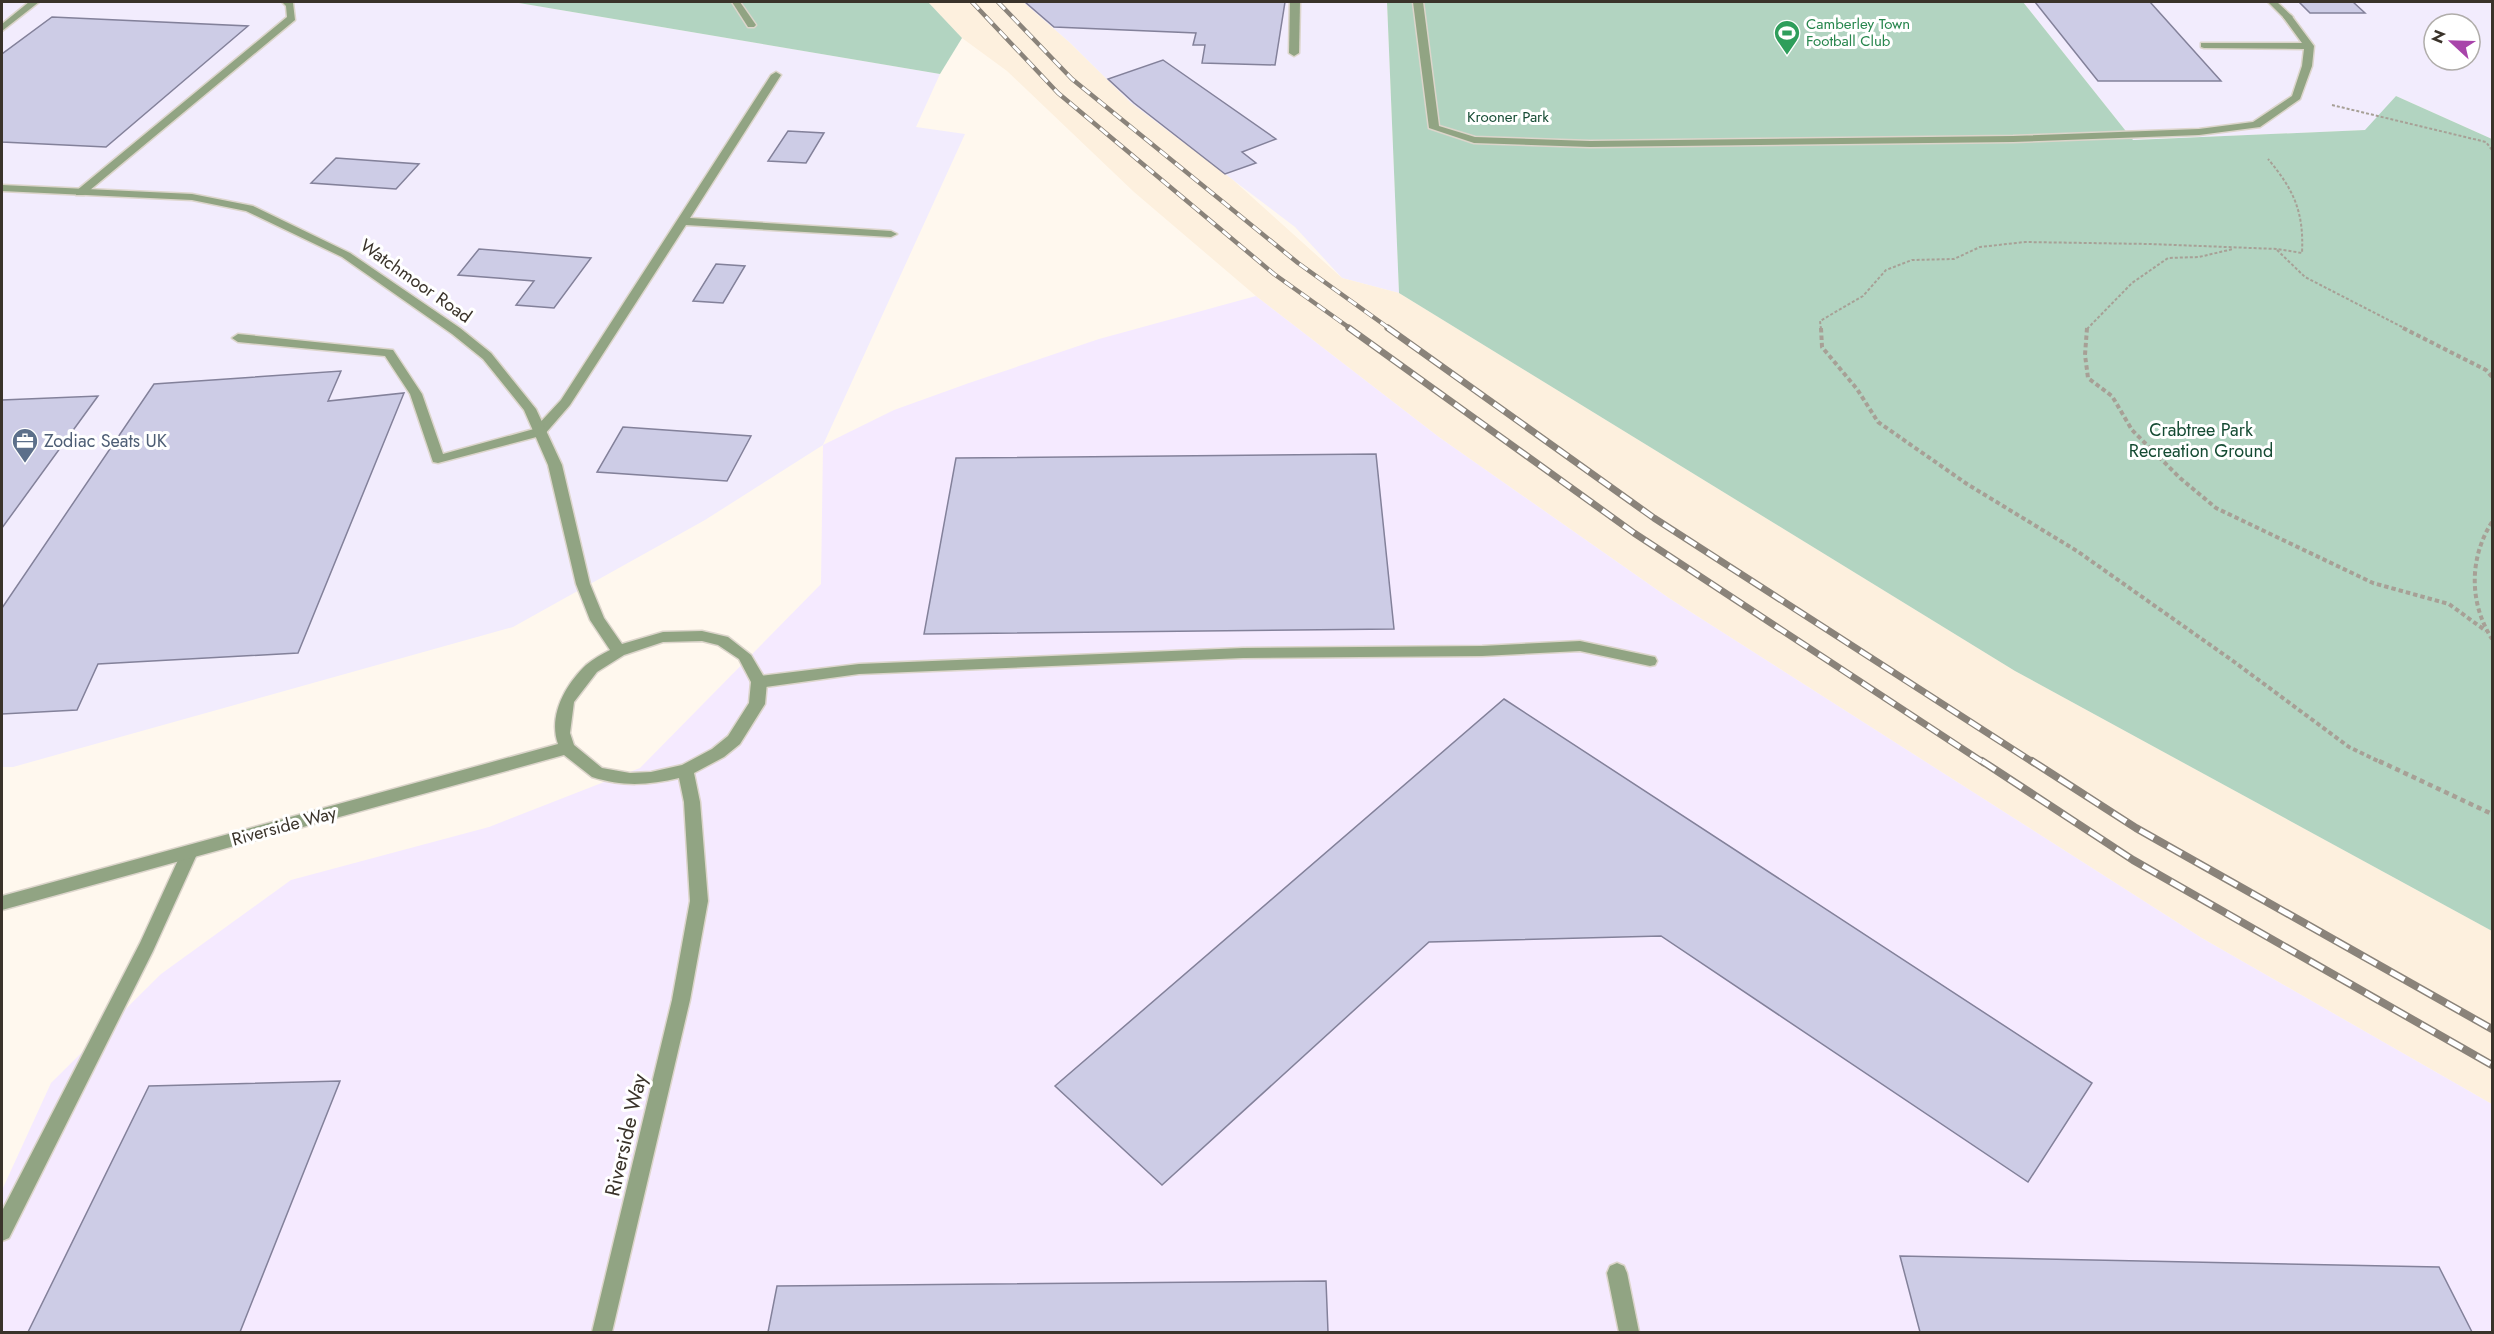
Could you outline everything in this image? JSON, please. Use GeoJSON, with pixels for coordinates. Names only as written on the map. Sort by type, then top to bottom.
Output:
{"type":"FeatureCollection","features":[{"type":"Feature","properties":{"kind":"street"},"geometry":{"type":"LineString","coordinates":[[2,28],[34,2]]}},
{"type":"Feature","properties":{"kind":"street"},"geometry":{"type":"LineString","coordinates":[[80,193],[291,18],[290,5],[286,2]]}},
{"type":"Feature","properties":{"kind":"street"},"geometry":{"type":"LineString","coordinates":[[736,2],[751,26]]}},
{"type":"Feature","properties":{"kind":"street"},"geometry":{"type":"LineString","coordinates":[[1294,53],[1295,2]]}},
{"type":"Feature","properties":{"kind":"street"},"geometry":{"type":"LineString","coordinates":[[1418,2],[1434,128],[1474,140],[1590,144],[2013,139],[2199,132],[2256,125],[2296,97],[2307,66],[2309,46],[2288,17],[2272,2]]}},
{"type":"Feature","properties":{"kind":"street"},"geometry":{"type":"LineString","coordinates":[[2204,45],[2309,46]]}},
{"type":"Feature","properties":{"kind":"street"},"geometry":{"type":"LineString","coordinates":[[238,338],[389,353],[416,394],[438,459],[539,432],[566,402],[776,75]]}},
{"type":"Feature","properties":{"kind":"street","name":"Watchmoor Road"},"geometry":{"type":"LineString","coordinates":[[2,188],[192,197],[249,208],[346,255],[403,292],[487,356],[530,409],[555,465],[583,584],[597,620],[619,651]]}},
{"type":"Feature","properties":{"kind":"street"},"geometry":{"type":"LineString","coordinates":[[682,221],[891,234]]}},
{"type":"Feature","properties":{"kind":"street"},"geometry":{"type":"LineString","coordinates":[[702,636],[723,641],[744,655],[759,682],[757,704],[734,740],[718,753],[686,770],[651,778],[630,778],[598,773],[567,748],[562,733],[567,701],[592,668],[619,651],[663,637],[702,636]]}},
{"type":"Feature","properties":{"kind":"street"},"geometry":{"type":"LineString","coordinates":[[759,682],[859,669],[1243,653],[1482,651],[1580,646],[1650,661]]}},
{"type":"Feature","properties":{"kind":"street","name":"Riverside Way"},"geometry":{"type":"LineString","coordinates":[[2,903],[567,748]]}},
{"type":"Feature","properties":{"kind":"street","name":"Riverside Way"},"geometry":{"type":"LineString","coordinates":[[602,1332],[681,1000],[699,901],[692,802],[686,770]]}},
{"type":"Feature","properties":{"kind":"street"},"geometry":{"type":"LineString","coordinates":[[2,1231],[147,946],[190,852]]}},
{"type":"Feature","properties":{"kind":"street"},"geometry":{"type":"LineString","coordinates":[[1617,1273],[1629,1332]]}},
{"type":"Feature","properties":{"kind":"path"},"geometry":{"type":"LineString","coordinates":[[2296,97],[2486,142],[2493,150]]}},
{"type":"Feature","properties":{"kind":"path"},"geometry":{"type":"LineString","coordinates":[[2256,125],[2259,148],[2294,192],[2304,233],[2302,253],[2277,249],[2025,242],[1980,247],[1954,259],[1912,260],[1886,270],[1863,296],[1821,321],[1822,347],[1857,389],[1878,422],[1967,484],[2077,551],[2233,661],[2349,747],[2493,814]]}},
{"type":"Feature","properties":{"kind":"path"},"geometry":{"type":"LineString","coordinates":[[2237,248],[2199,257],[2168,258],[2132,283],[2087,328],[2085,355],[2088,378],[2112,396],[2132,430],[2180,478],[2216,508],[2373,582],[2449,604],[2493,639]]}},
{"type":"Feature","properties":{"kind":"path"},"geometry":{"type":"LineString","coordinates":[[2277,249],[2305,277],[2486,370],[2493,377]]}},
{"type":"Feature","properties":{"kind":"path"},"geometry":{"type":"LineString","coordinates":[[2486,632],[2473,577],[2484,533],[2493,522]]}},
{"type":"Feature","properties":{"kind":"shaded area"},"geometry":{"type":"Polygon","coordinates":[[[2,2],[513,2],[940,74],[916,127],[965,134],[823,445],[705,520],[513,627],[13,767],[2,767],[2,2]]]}},
{"type":"Feature","properties":{"kind":"shaded area"},"geometry":{"type":"Polygon","coordinates":[[[928,2],[1023,2],[1069,42],[1131,103],[1233,180],[1342,278],[1399,293],[2015,671],[2492,931],[2492,1104],[2202,938],[1669,598],[1439,437],[1256,296],[1134,192],[1007,71],[962,38],[928,2]]]}},
{"type":"Feature","properties":{"kind":"shaded area"},"geometry":{"type":"Polygon","coordinates":[[[1023,2],[1387,2],[1399,293],[1342,278],[1295,227],[1131,103],[1069,42],[1023,2]]]}},
{"type":"Feature","properties":{"kind":"shaded area"},"geometry":{"type":"Polygon","coordinates":[[[2023,2],[2492,2],[2492,139],[2396,96],[2366,130],[2133,140],[2023,2]]]}},
{"type":"Feature","properties":{"kind":"shaded area"},"geometry":{"type":"Polygon","coordinates":[[[1256,296],[1439,437],[1669,598],[2202,938],[2492,1104],[2492,1332],[2,1332],[2,1190],[51,1083],[161,974],[291,880],[489,827],[640,768],[821,584],[823,445],[894,410],[969,383],[1099,339],[1256,296]]]}},
{"type":"Feature","properties":{"kind":"green space"},"geometry":{"type":"Polygon","coordinates":[[[513,2],[928,2],[962,38],[940,74],[513,2]]]}},
{"type":"Feature","properties":{"kind":"green space","name":"Crabtree Park Recreation Ground"},"geometry":{"type":"Polygon","coordinates":[[[1387,2],[2023,2],[2133,140],[2365,130],[2396,96],[2492,139],[2492,931],[2015,671],[1399,293],[1387,2]]]}},
{"type":"Feature","properties":{"kind":"building"},"geometry":{"type":"Polygon","coordinates":[[[1025,2],[1285,2],[1275,65],[1202,63],[1205,45],[1193,45],[1196,33],[1054,27],[1025,2]]]}},
{"type":"Feature","properties":{"kind":"building"},"geometry":{"type":"Polygon","coordinates":[[[2035,2],[2150,2],[2221,81],[2098,81],[2035,2]]]}},
{"type":"Feature","properties":{"kind":"building"},"geometry":{"type":"Polygon","coordinates":[[[2299,2],[2353,2],[2365,13],[2310,13],[2299,2]]]}},
{"type":"Feature","properties":{"kind":"building"},"geometry":{"type":"Polygon","coordinates":[[[52,17],[248,26],[106,147],[2,142],[2,54],[52,17]]]}},
{"type":"Feature","properties":{"kind":"building"},"geometry":{"type":"Polygon","coordinates":[[[1163,60],[1276,139],[1242,152],[1256,163],[1225,174],[1134,103],[1108,79],[1163,60]]]}},
{"type":"Feature","properties":{"kind":"building"},"geometry":{"type":"Polygon","coordinates":[[[788,131],[824,133],[806,163],[768,161],[788,131]]]}},
{"type":"Feature","properties":{"kind":"building"},"geometry":{"type":"Polygon","coordinates":[[[336,158],[419,164],[396,189],[311,183],[336,158]]]}},
{"type":"Feature","properties":{"kind":"building"},"geometry":{"type":"Polygon","coordinates":[[[479,249],[591,258],[554,308],[516,305],[534,281],[458,275],[479,249]]]}},
{"type":"Feature","properties":{"kind":"building"},"geometry":{"type":"Polygon","coordinates":[[[716,264],[745,266],[723,303],[693,301],[716,264]]]}},
{"type":"Feature","properties":{"kind":"building"},"geometry":{"type":"Polygon","coordinates":[[[341,371],[328,401],[404,393],[298,653],[98,664],[77,710],[2,714],[2,608],[154,384],[341,371]]]}},
{"type":"Feature","properties":{"kind":"building","name":"Zodiac Seats UK"},"geometry":{"type":"Polygon","coordinates":[[[98,396],[2,528],[2,400],[98,396]]]}},
{"type":"Feature","properties":{"kind":"building"},"geometry":{"type":"Polygon","coordinates":[[[623,427],[751,436],[727,481],[597,472],[623,427]]]}},
{"type":"Feature","properties":{"kind":"building"},"geometry":{"type":"Polygon","coordinates":[[[1376,454],[1394,629],[924,634],[956,458],[1376,454]]]}},
{"type":"Feature","properties":{"kind":"building"},"geometry":{"type":"Polygon","coordinates":[[[1504,699],[2092,1083],[2028,1182],[1661,936],[1429,942],[1162,1185],[1055,1086],[1504,699]]]}},
{"type":"Feature","properties":{"kind":"building"},"geometry":{"type":"Polygon","coordinates":[[[340,1081],[240,1332],[28,1332],[149,1086],[340,1081]]]}},
{"type":"Feature","properties":{"kind":"building"},"geometry":{"type":"Polygon","coordinates":[[[1900,1256],[2439,1267],[2472,1332],[1920,1332],[1900,1256]]]}},
{"type":"Feature","properties":{"kind":"building"},"geometry":{"type":"Polygon","coordinates":[[[1326,1281],[1328,1332],[768,1332],[777,1286],[1326,1281]]]}},
{"type":"Feature","properties":{"kind":"railway"},"geometry":{"type":"LineString","coordinates":[[972,2],[1058,93],[1274,274],[1351,329]]}},
{"type":"Feature","properties":{"kind":"railway"},"geometry":{"type":"LineString","coordinates":[[998,2],[1072,79],[1298,263],[1390,329]]}},
{"type":"Feature","properties":{"kind":"railway"},"geometry":{"type":"LineString","coordinates":[[1349,328],[1634,533],[1984,763]]}},
{"type":"Feature","properties":{"kind":"railway"},"geometry":{"type":"LineString","coordinates":[[1388,328],[1654,518],[2034,763]]}},
{"type":"Feature","properties":{"kind":"railway"},"geometry":{"type":"LineString","coordinates":[[1982,761],[2133,860],[2492,1065]]}},
{"type":"Feature","properties":{"kind":"railway"},"geometry":{"type":"LineString","coordinates":[[2032,761],[2136,828],[2492,1029]]}},
{"type":"Feature","properties":{"kind":"place","name":"Camberley Town Football Club"},"geometry":{"type":"Point","coordinates":[1787,56]}},
{"type":"Feature","properties":{"kind":"place","name":"Zodiac Seats UK"},"geometry":{"type":"Point","coordinates":[25,464]}},
{"type":"Feature","properties":{"kind":"park label","name":"Krooner Park"},"geometry":{"type":"Point","coordinates":[1508,117]}}]}
